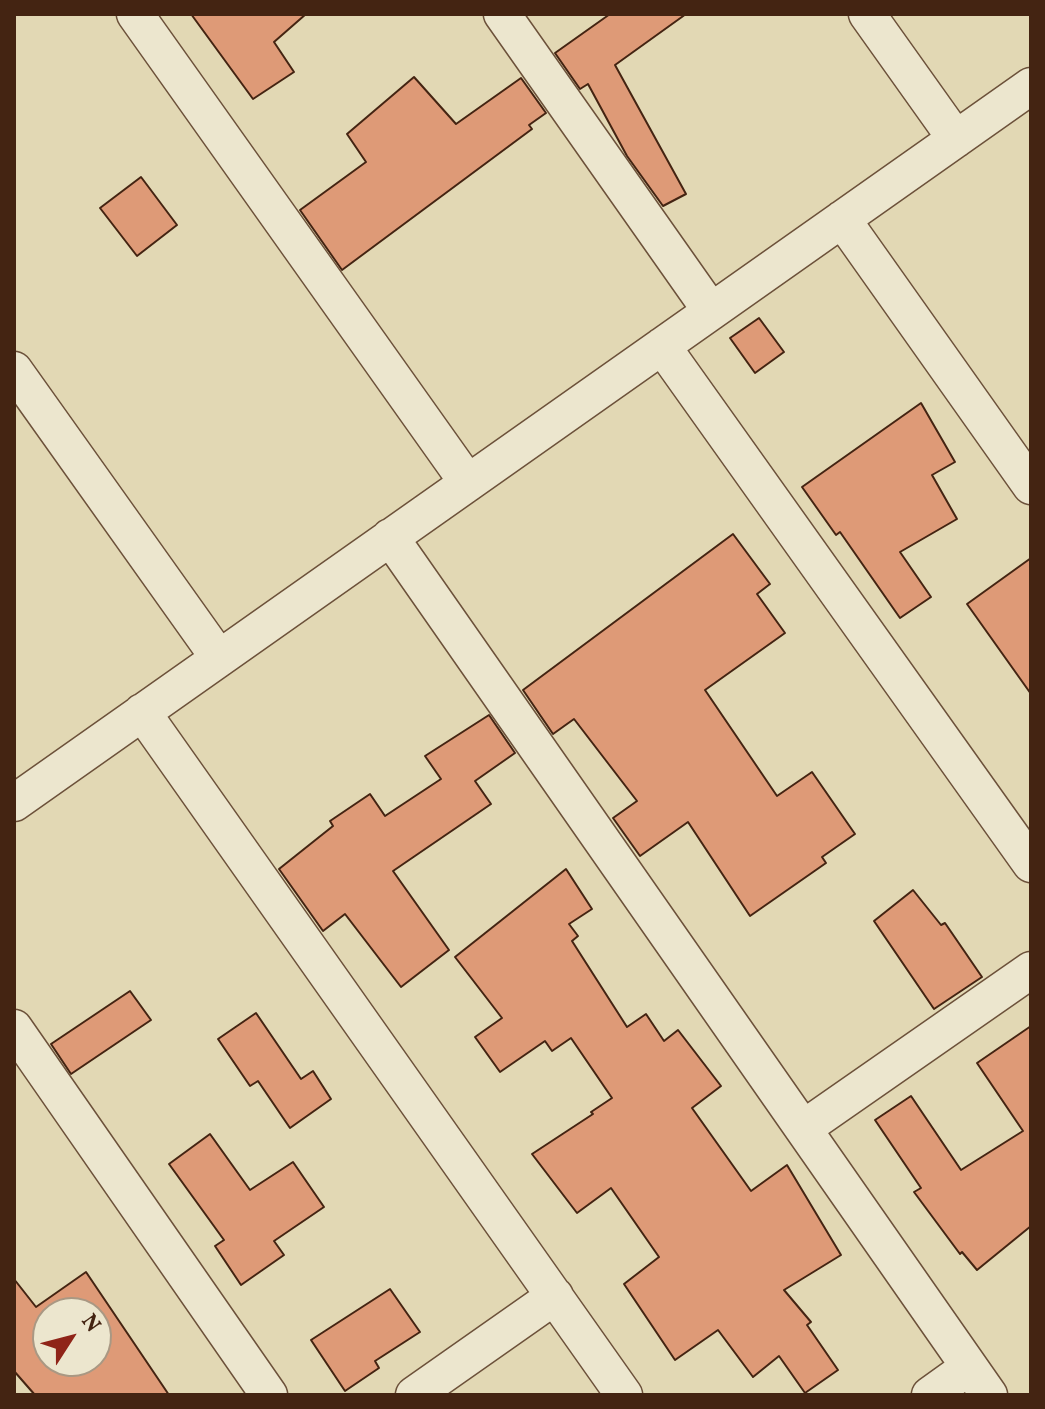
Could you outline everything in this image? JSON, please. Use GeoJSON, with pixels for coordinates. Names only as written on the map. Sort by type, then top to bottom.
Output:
{"type":"FeatureCollection","features":[{"type":"Feature","properties":{"kind":"street"},"geometry":{"type":"LineString","coordinates":[[135,14],[468,483]]}},
{"type":"Feature","properties":{"kind":"street"},"geometry":{"type":"LineString","coordinates":[[502,14],[711,311]]}},
{"type":"Feature","properties":{"kind":"street"},"geometry":{"type":"LineString","coordinates":[[867,14],[956,139]]}},
{"type":"Feature","properties":{"kind":"street"},"geometry":{"type":"LineString","coordinates":[[14,803],[1031,86]]}},
{"type":"Feature","properties":{"kind":"street"},"geometry":{"type":"LineString","coordinates":[[842,219],[1031,486]]}},
{"type":"Feature","properties":{"kind":"street"},"geometry":{"type":"LineString","coordinates":[[662,346],[1031,864]]}},
{"type":"Feature","properties":{"kind":"street"},"geometry":{"type":"LineString","coordinates":[[14,370],[219,658]]}},
{"type":"Feature","properties":{"kind":"street"},"geometry":{"type":"LineString","coordinates":[[390,537],[979,1381],[930,1395]]}},
{"type":"Feature","properties":{"kind":"street"},"geometry":{"type":"LineString","coordinates":[[142,712],[624,1395]]}},
{"type":"Feature","properties":{"kind":"street"},"geometry":{"type":"LineString","coordinates":[[804,1128],[1031,970]]}},
{"type":"Feature","properties":{"kind":"street"},"geometry":{"type":"LineString","coordinates":[[14,1028],[269,1395]]}},
{"type":"Feature","properties":{"kind":"street"},"geometry":{"type":"LineString","coordinates":[[414,1395],[555,1296]]}},
{"type":"Feature","properties":{"kind":"building"},"geometry":{"type":"Polygon","coordinates":[[[191,14],[306,14],[274,42],[294,72],[253,99],[191,14]]]}},
{"type":"Feature","properties":{"kind":"building"},"geometry":{"type":"Polygon","coordinates":[[[610,14],[686,14],[615,65],[686,194],[663,206],[627,156],[588,84],[580,89],[555,53],[610,14]]]}},
{"type":"Feature","properties":{"kind":"building"},"geometry":{"type":"Polygon","coordinates":[[[414,77],[456,124],[521,78],[546,113],[529,125],[532,129],[342,270],[300,210],[366,162],[347,134],[414,77]]]}},
{"type":"Feature","properties":{"kind":"building"},"geometry":{"type":"Polygon","coordinates":[[[141,177],[177,225],[137,256],[100,208],[141,177]]]}},
{"type":"Feature","properties":{"kind":"building"},"geometry":{"type":"Polygon","coordinates":[[[759,318],[784,352],[755,373],[730,338],[759,318]]]}},
{"type":"Feature","properties":{"kind":"building"},"geometry":{"type":"Polygon","coordinates":[[[921,403],[955,462],[932,475],[957,519],[900,552],[931,597],[900,618],[840,532],[836,535],[802,487],[921,403]]]}},
{"type":"Feature","properties":{"kind":"building"},"geometry":{"type":"Polygon","coordinates":[[[733,534],[770,584],[757,594],[785,633],[705,690],[777,796],[812,772],[855,834],[822,857],[826,863],[750,916],[688,822],[640,856],[613,818],[637,801],[574,719],[553,734],[523,690],[733,534]]]}},
{"type":"Feature","properties":{"kind":"building"},"geometry":{"type":"Polygon","coordinates":[[[1031,558],[1031,694],[967,604],[1031,558]]]}},
{"type":"Feature","properties":{"kind":"building"},"geometry":{"type":"Polygon","coordinates":[[[489,715],[515,753],[475,781],[491,804],[393,871],[449,950],[401,987],[345,914],[323,931],[279,869],[333,826],[330,821],[370,794],[385,816],[441,779],[425,756],[489,715]]]}},
{"type":"Feature","properties":{"kind":"building"},"geometry":{"type":"Polygon","coordinates":[[[566,869],[592,909],[569,924],[578,936],[572,941],[627,1027],[646,1014],[664,1041],[678,1030],[721,1086],[692,1108],[751,1191],[787,1165],[841,1255],[784,1290],[811,1322],[807,1325],[838,1370],[805,1393],[779,1356],[753,1377],[718,1330],[675,1360],[624,1284],[659,1257],[611,1188],[577,1213],[532,1154],[612,1098],[571,1038],[552,1051],[545,1041],[500,1072],[475,1037],[502,1018],[455,957],[566,869]]]}},
{"type":"Feature","properties":{"kind":"building"},"geometry":{"type":"Polygon","coordinates":[[[913,890],[941,925],[945,923],[982,977],[934,1009],[874,921],[913,890]]]}},
{"type":"Feature","properties":{"kind":"building"},"geometry":{"type":"Polygon","coordinates":[[[130,991],[151,1020],[71,1074],[51,1044],[130,991]]]}},
{"type":"Feature","properties":{"kind":"building"},"geometry":{"type":"Polygon","coordinates":[[[256,1013],[301,1079],[313,1071],[331,1099],[290,1128],[258,1081],[250,1086],[218,1039],[256,1013]]]}},
{"type":"Feature","properties":{"kind":"building"},"geometry":{"type":"Polygon","coordinates":[[[1031,1026],[1031,1226],[977,1270],[962,1252],[960,1254],[914,1192],[921,1188],[875,1120],[911,1096],[961,1170],[1023,1131],[977,1063],[1031,1026]]]}},
{"type":"Feature","properties":{"kind":"building"},"geometry":{"type":"Polygon","coordinates":[[[210,1134],[250,1190],[293,1162],[324,1207],[274,1241],[284,1255],[241,1285],[215,1246],[224,1240],[169,1164],[210,1134]]]}},
{"type":"Feature","properties":{"kind":"building"},"geometry":{"type":"Polygon","coordinates":[[[86,1272],[103,1297],[50,1297],[86,1272]]]}},
{"type":"Feature","properties":{"kind":"building"},"geometry":{"type":"Polygon","coordinates":[[[14,1279],[32,1302],[32,1377],[112,1377],[112,1311],[169,1395],[35,1395],[14,1371],[14,1279]]]}},
{"type":"Feature","properties":{"kind":"building"},"geometry":{"type":"Polygon","coordinates":[[[390,1289],[420,1332],[375,1361],[379,1368],[345,1391],[311,1340],[390,1289]]]}}]}
